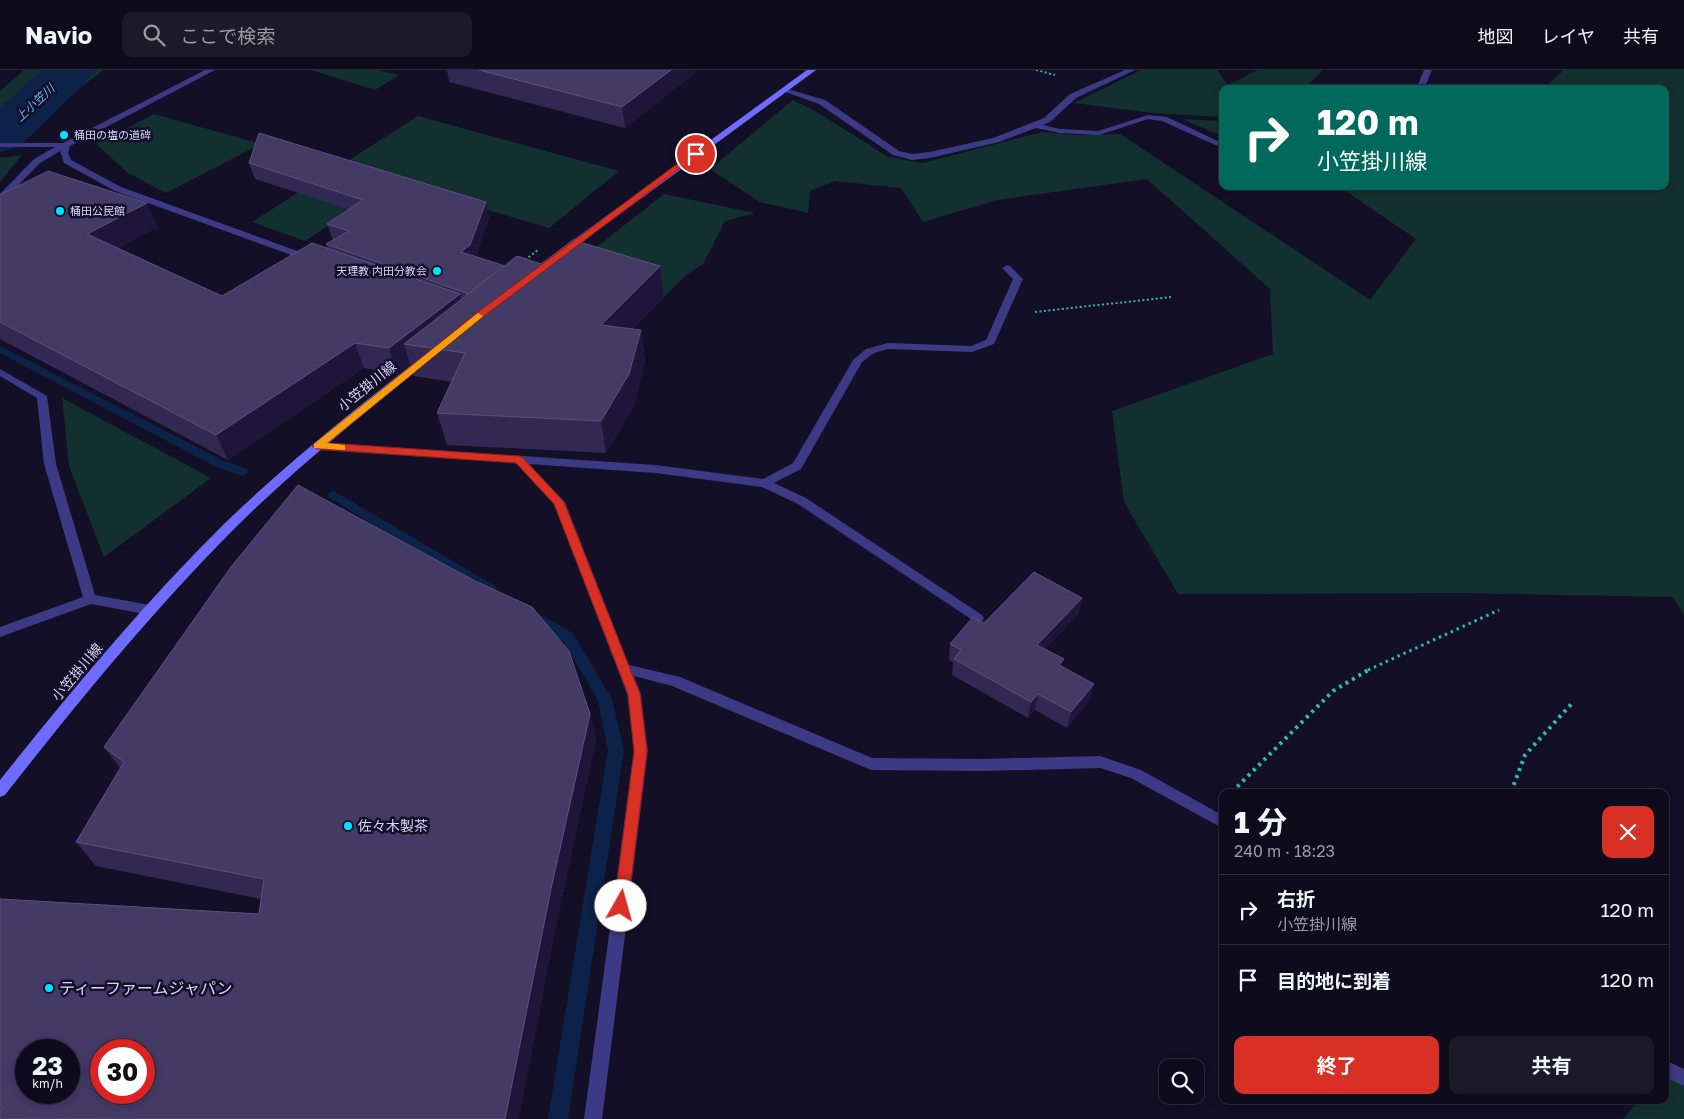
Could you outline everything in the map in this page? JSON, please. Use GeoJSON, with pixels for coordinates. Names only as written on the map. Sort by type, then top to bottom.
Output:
{"type":"FeatureCollection","features":[{"type":"Feature","properties":{"kind":"main road"},"geometry":{"type":"LineString","coordinates":[[553,260],[812,70]]}},
{"type":"Feature","properties":{"kind":"main road","name":"小笠掛川線"},"geometry":{"type":"LineString","coordinates":[[0,791],[78,692],[150,610],[229,527],[317,446],[431,354]]}},
{"type":"Feature","properties":{"kind":"street"},"geometry":{"type":"LineString","coordinates":[[0,199],[36,161],[210,70]]}},
{"type":"Feature","properties":{"kind":"street"},"geometry":{"type":"LineString","coordinates":[[784,90],[822,102],[896,152],[912,157],[930,155],[996,140],[1035,125],[1047,120],[1073,96],[1131,70]]}},
{"type":"Feature","properties":{"kind":"street"},"geometry":{"type":"LineString","coordinates":[[1422,85],[1428,70]]}},
{"type":"Feature","properties":{"kind":"street"},"geometry":{"type":"LineString","coordinates":[[1035,125],[1060,131],[1099,133],[1148,117],[1164,119],[1219,145]]}},
{"type":"Feature","properties":{"kind":"street"},"geometry":{"type":"LineString","coordinates":[[0,146],[66,145]]}},
{"type":"Feature","properties":{"kind":"street"},"geometry":{"type":"LineString","coordinates":[[66,145],[64,153],[67,161],[118,189],[316,261]]}},
{"type":"Feature","properties":{"kind":"street"},"geometry":{"type":"LineString","coordinates":[[764,483],[797,466],[858,360],[870,351],[888,346],[972,349],[990,342],[1018,279],[1007,268]]}},
{"type":"Feature","properties":{"kind":"street"},"geometry":{"type":"LineString","coordinates":[[0,372],[42,396],[50,464],[90,599]]}},
{"type":"Feature","properties":{"kind":"street"},"geometry":{"type":"LineString","coordinates":[[317,446],[655,469],[764,483],[802,501],[978,618]]}},
{"type":"Feature","properties":{"kind":"street"},"geometry":{"type":"LineString","coordinates":[[519,460],[559,502],[634,694],[641,751],[594,1119]]}},
{"type":"Feature","properties":{"kind":"street"},"geometry":{"type":"LineString","coordinates":[[0,632],[90,599],[150,610]]}},
{"type":"Feature","properties":{"kind":"street"},"geometry":{"type":"LineString","coordinates":[[625,669],[675,681],[871,764],[983,765],[1100,762],[1136,774],[1219,820]]}},
{"type":"Feature","properties":{"kind":"street"},"geometry":{"type":"LineString","coordinates":[[1669,1070],[1684,1078]]}},
{"type":"Feature","properties":{"kind":"path"},"geometry":{"type":"LineString","coordinates":[[1002,315],[1171,297]]}},
{"type":"Feature","properties":{"kind":"path"},"geometry":{"type":"LineString","coordinates":[[1235,789],[1333,691],[1373,667],[1499,610]]}},
{"type":"Feature","properties":{"kind":"path"},"geometry":{"type":"LineString","coordinates":[[1512,789],[1526,755],[1544,732],[1574,701]]}},
{"type":"Feature","properties":{"kind":"green space"},"geometry":{"type":"Polygon","coordinates":[[[24,70],[104,70],[60,102],[12,103],[0,112],[0,91],[24,70]]]}},
{"type":"Feature","properties":{"kind":"green space"},"geometry":{"type":"Polygon","coordinates":[[[311,70],[377,70],[399,75],[375,90],[311,70]]]}},
{"type":"Feature","properties":{"kind":"green space"},"geometry":{"type":"Polygon","coordinates":[[[1141,70],[1217,70],[1228,85],[1219,85],[1219,117],[1152,113],[1074,103],[1141,70]]]}},
{"type":"Feature","properties":{"kind":"green space"},"geometry":{"type":"Polygon","coordinates":[[[1258,70],[1322,70],[1309,85],[1228,85],[1258,70]]]}},
{"type":"Feature","properties":{"kind":"green space"},"geometry":{"type":"Polygon","coordinates":[[[1564,70],[1684,70],[1684,615],[1673,597],[1460,593],[1178,594],[1124,502],[1112,411],[1273,354],[1270,289],[1147,179],[997,200],[923,222],[901,188],[834,181],[810,191],[808,213],[760,202],[710,169],[793,100],[817,112],[888,157],[923,163],[1042,132],[1079,135],[1120,134],[1370,300],[1416,239],[1344,190],[1669,190],[1669,85],[1547,85],[1564,70]]]}},
{"type":"Feature","properties":{"kind":"green space"},"geometry":{"type":"Polygon","coordinates":[[[154,114],[261,144],[166,193],[128,173],[96,144],[154,114]]]}},
{"type":"Feature","properties":{"kind":"green space"},"geometry":{"type":"Polygon","coordinates":[[[418,116],[619,171],[549,228],[393,182],[305,241],[252,222],[418,116]]]}},
{"type":"Feature","properties":{"kind":"green space"},"geometry":{"type":"Polygon","coordinates":[[[1182,119],[1219,121],[1219,135],[1182,119]]]}},
{"type":"Feature","properties":{"kind":"green space"},"geometry":{"type":"Polygon","coordinates":[[[22,155],[0,182],[0,158],[22,155]]]}},
{"type":"Feature","properties":{"kind":"green space"},"geometry":{"type":"Polygon","coordinates":[[[664,194],[755,213],[725,221],[703,264],[686,275],[664,297],[580,260],[664,194]]]}},
{"type":"Feature","properties":{"kind":"green space"},"geometry":{"type":"Polygon","coordinates":[[[62,398],[211,478],[104,557],[69,466],[62,398]]]}},
{"type":"Feature","properties":{"kind":"green space"},"geometry":{"type":"Polygon","coordinates":[[[1669,1076],[1684,1082],[1684,1119],[1623,1119],[1635,1104],[1669,1104],[1669,1076]]]}},
{"type":"Feature","properties":{"kind":"building"},"geometry":{"type":"Polygon","coordinates":[[[479,70],[671,70],[622,107],[479,70]]]}},
{"type":"Feature","properties":{"kind":"building"},"geometry":{"type":"Polygon","coordinates":[[[259,133],[486,202],[470,245],[461,252],[505,266],[469,294],[326,244],[349,231],[327,224],[363,200],[249,163],[259,133]]]}},
{"type":"Feature","properties":{"kind":"building"},"geometry":{"type":"Polygon","coordinates":[[[48,171],[147,203],[87,234],[222,296],[312,243],[460,294],[389,348],[355,343],[216,435],[0,322],[0,195],[48,171]]]}},
{"type":"Feature","properties":{"kind":"building"},"geometry":{"type":"Polygon","coordinates":[[[573,240],[660,266],[601,325],[641,330],[629,374],[601,421],[437,413],[465,353],[404,344],[517,256],[541,264],[573,240]]]}},
{"type":"Feature","properties":{"kind":"building","name":"佐々木製茶"},"geometry":{"type":"Polygon","coordinates":[[[298,485],[475,581],[532,607],[569,651],[590,714],[551,889],[505,1119],[0,1119],[2,1106],[0,1105],[0,899],[259,914],[264,879],[76,842],[124,762],[104,747],[231,567],[298,485]]]}},
{"type":"Feature","properties":{"kind":"building"},"geometry":{"type":"Polygon","coordinates":[[[1034,572],[1082,598],[1037,645],[1064,659],[1059,665],[1094,684],[1071,712],[1038,694],[1031,702],[954,659],[961,650],[950,644],[973,617],[984,623],[1034,572]]]}},
{"type":"Feature","properties":{"kind":"waterway","name":"上小笠川"},"geometry":{"type":"LineString","coordinates":[[0,136],[71,70]]}},
{"type":"Feature","properties":{"kind":"waterway"},"geometry":{"type":"LineString","coordinates":[[0,349],[220,464],[243,472]]}},
{"type":"Feature","properties":{"kind":"waterway"},"geometry":{"type":"LineString","coordinates":[[334,495],[490,590]]}},
{"type":"Feature","properties":{"kind":"waterway"},"geometry":{"type":"LineString","coordinates":[[530,614],[568,637],[605,699],[616,750],[558,1119]]}},
{"type":"Feature","properties":{"kind":"slow traffic"},"geometry":{"type":"LineString","coordinates":[[342,448],[317,446],[478,316]]}},
{"type":"Feature","properties":{"kind":"place","name":"桶田の塩の道碑"},"geometry":{"type":"Point","coordinates":[64,135]}},
{"type":"Feature","properties":{"kind":"place","name":"桶田公民館"},"geometry":{"type":"Point","coordinates":[60,211]}},
{"type":"Feature","properties":{"kind":"place","name":"天理教 内田分教会"},"geometry":{"type":"Point","coordinates":[437,271]}},
{"type":"Feature","properties":{"kind":"place","name":"佐々木製茶"},"geometry":{"type":"Point","coordinates":[348,826]}},
{"type":"Feature","properties":{"kind":"place","name":"ティーファームジャパン"},"geometry":{"type":"Point","coordinates":[49,988]}},
{"type":"Feature","properties":{"kind":"route"},"geometry":{"type":"LineString","coordinates":[[621,906],[641,751],[634,694],[559,502],[519,460],[317,446],[477,317],[637,196],[696,154]]}}]}
